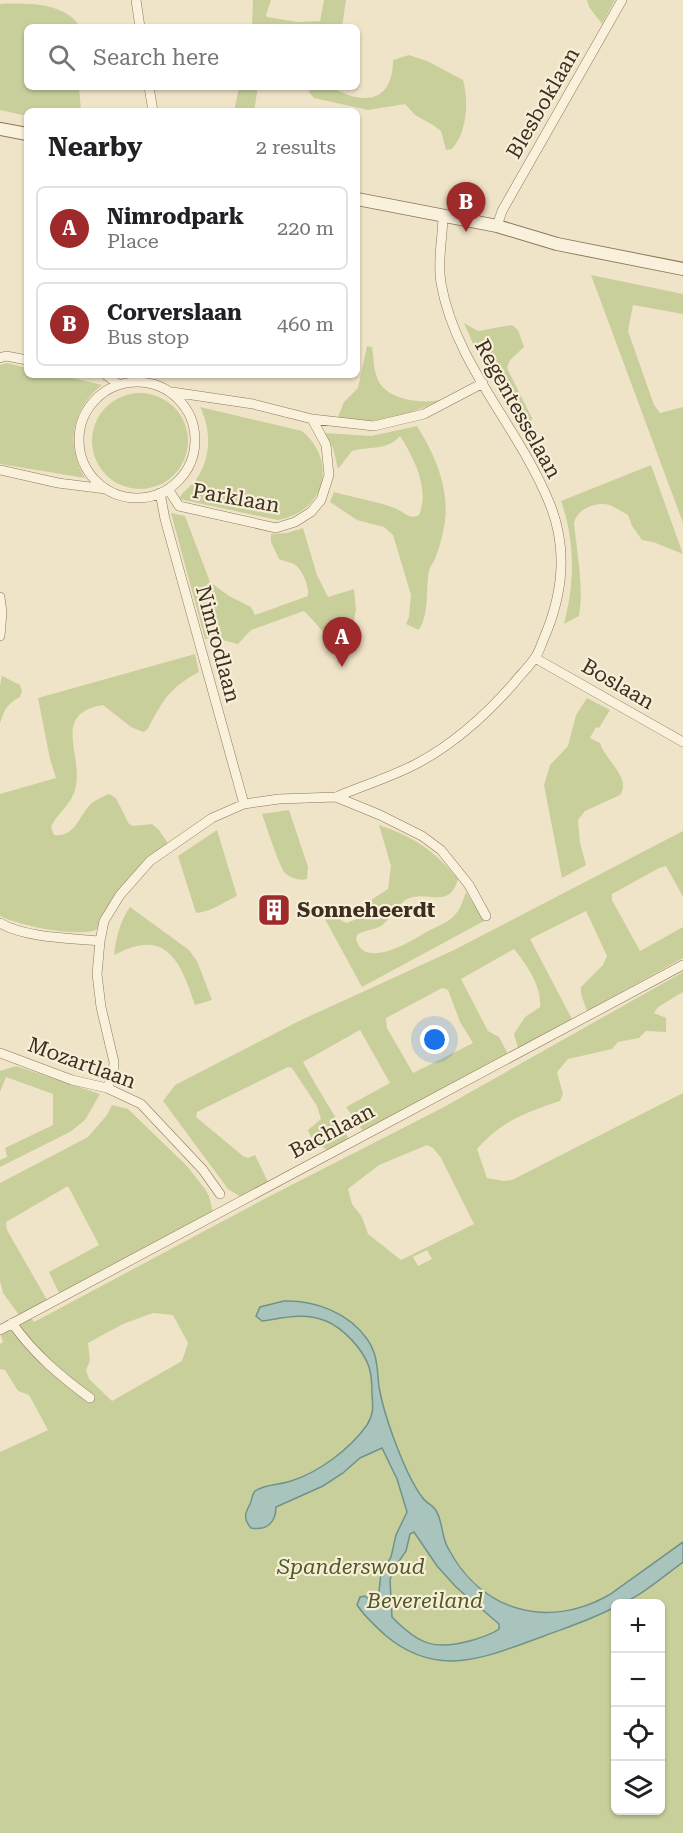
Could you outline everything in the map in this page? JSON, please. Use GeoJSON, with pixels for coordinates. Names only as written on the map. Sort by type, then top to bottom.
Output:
{"type":"FeatureCollection","features":[{"type":"Feature","properties":{"kind":"street"},"geometry":{"type":"LineString","coordinates":[[136,0],[140,24]]}},
{"type":"Feature","properties":{"kind":"street","name":"Blesboklaan"},"geometry":{"type":"LineString","coordinates":[[497,225],[502,212],[622,0]]}},
{"type":"Feature","properties":{"kind":"street"},"geometry":{"type":"LineString","coordinates":[[150,90],[152,108]]}},
{"type":"Feature","properties":{"kind":"street"},"geometry":{"type":"LineString","coordinates":[[0,129],[24,133]]}},
{"type":"Feature","properties":{"kind":"street"},"geometry":{"type":"LineString","coordinates":[[360,200],[497,225],[557,244],[683,269]]}},
{"type":"Feature","properties":{"kind":"street","name":"Regentesselaan"},"geometry":{"type":"LineString","coordinates":[[336,796],[416,764],[455,739],[488,712],[535,658],[549,626],[559,593],[562,569],[561,545],[550,504],[530,461],[460,344],[448,313],[441,281],[440,251],[443,215]]}},
{"type":"Feature","properties":{"kind":"street"},"geometry":{"type":"LineString","coordinates":[[0,358],[6,356],[24,359]]}},
{"type":"Feature","properties":{"kind":"street"},"geometry":{"type":"LineString","coordinates":[[106,489],[90,474],[80,454],[79,432],[85,412],[99,395],[118,379],[151,382],[172,392],[253,404],[312,419],[374,426],[424,414],[483,383]]}},
{"type":"Feature","properties":{"kind":"street"},"geometry":{"type":"LineString","coordinates":[[0,470],[58,483],[106,489],[123,496],[142,498],[164,491],[182,477],[192,460],[196,442],[193,423],[185,406],[172,392]]}},
{"type":"Feature","properties":{"kind":"street","name":"Parklaan"},"geometry":{"type":"LineString","coordinates":[[164,491],[178,506],[276,528],[295,522],[311,512],[321,500],[329,475],[326,446],[312,419]]}},
{"type":"Feature","properties":{"kind":"street","name":"Nimrodlaan"},"geometry":{"type":"LineString","coordinates":[[164,491],[165,519],[244,804]]}},
{"type":"Feature","properties":{"kind":"street"},"geometry":{"type":"LineString","coordinates":[[0,597],[2,612],[0,636]]}},
{"type":"Feature","properties":{"kind":"street","name":"Boslaan"},"geometry":{"type":"LineString","coordinates":[[535,658],[683,742]]}},
{"type":"Feature","properties":{"kind":"street"},"geometry":{"type":"LineString","coordinates":[[107,1088],[113,1075],[114,1062],[101,1007],[97,974],[100,941],[105,921],[120,895],[150,861],[212,818],[244,804],[279,799],[336,796],[422,836],[441,850],[470,885],[486,916]]}},
{"type":"Feature","properties":{"kind":"street"},"geometry":{"type":"LineString","coordinates":[[0,923],[7,927],[46,936],[100,941]]}},
{"type":"Feature","properties":{"kind":"street","name":"Bachlaan"},"geometry":{"type":"LineString","coordinates":[[0,1330],[683,965]]}},
{"type":"Feature","properties":{"kind":"street","name":"Mozartlaan"},"geometry":{"type":"LineString","coordinates":[[0,1053],[72,1080],[107,1088],[141,1104],[203,1170],[220,1194]]}},
{"type":"Feature","properties":{"kind":"street"},"geometry":{"type":"LineString","coordinates":[[12,1323],[28,1345],[59,1375],[90,1398]]}},
{"type":"Feature","properties":{"kind":"green space"},"geometry":{"type":"Polygon","coordinates":[[[253,0],[271,0],[267,17],[298,22],[320,21],[324,0],[346,0],[342,24],[252,24],[253,0]]]}},
{"type":"Feature","properties":{"kind":"green space"},"geometry":{"type":"Polygon","coordinates":[[[587,0],[615,0],[602,24],[589,7],[587,0]]]}},
{"type":"Feature","properties":{"kind":"green space"},"geometry":{"type":"Polygon","coordinates":[[[0,4],[33,4],[55,8],[65,13],[77,24],[24,24],[24,90],[79,90],[81,108],[24,108],[24,115],[0,110],[0,4]]]}},
{"type":"Feature","properties":{"kind":"green space"},"geometry":{"type":"Polygon","coordinates":[[[409,55],[427,61],[463,80],[466,97],[464,126],[452,149],[446,150],[441,131],[415,115],[405,104],[368,110],[314,98],[309,92],[309,90],[337,90],[358,97],[376,96],[388,84],[393,60],[409,55]]]}},
{"type":"Feature","properties":{"kind":"green space"},"geometry":{"type":"Polygon","coordinates":[[[238,90],[258,90],[254,108],[235,108],[238,90]]]}},
{"type":"Feature","properties":{"kind":"green space"},"geometry":{"type":"Polygon","coordinates":[[[591,275],[683,294],[683,314],[633,305],[628,331],[654,405],[660,413],[683,407],[683,523],[591,275]]]}},
{"type":"Feature","properties":{"kind":"green space"},"geometry":{"type":"Polygon","coordinates":[[[464,323],[478,331],[512,325],[518,330],[524,347],[510,360],[507,368],[532,418],[529,435],[474,346],[464,323]]]}},
{"type":"Feature","properties":{"kind":"green space"},"geometry":{"type":"Polygon","coordinates":[[[367,346],[372,347],[374,368],[380,383],[386,390],[393,395],[412,400],[440,400],[415,411],[390,418],[364,421],[337,419],[344,402],[358,388],[367,346]]]}},
{"type":"Feature","properties":{"kind":"green space"},"geometry":{"type":"Polygon","coordinates":[[[7,363],[24,367],[24,378],[72,378],[102,385],[84,405],[75,428],[75,453],[85,478],[0,464],[0,365],[7,363]]]}},
{"type":"Feature","properties":{"kind":"green space"},"geometry":{"type":"Polygon","coordinates":[[[140,393],[158,397],[174,407],[184,423],[188,441],[184,459],[174,475],[158,485],[140,489],[122,485],[106,475],[96,459],[92,441],[96,423],[106,407],[122,397],[140,393]]]}},
{"type":"Feature","properties":{"kind":"green space"},"geometry":{"type":"Polygon","coordinates":[[[200,407],[302,431],[313,443],[320,457],[323,471],[321,484],[315,497],[306,508],[277,520],[179,499],[195,481],[207,454],[207,426],[200,407]]]}},
{"type":"Feature","properties":{"kind":"green space"},"geometry":{"type":"Polygon","coordinates":[[[417,426],[436,462],[444,488],[446,514],[440,543],[429,571],[425,616],[419,630],[406,624],[411,595],[393,535],[384,527],[357,520],[330,502],[334,492],[389,506],[410,516],[419,515],[423,495],[415,464],[400,436],[384,446],[352,451],[338,469],[333,448],[324,433],[371,436],[417,426]]]}},
{"type":"Feature","properties":{"kind":"green space"},"geometry":{"type":"Polygon","coordinates":[[[651,465],[683,554],[642,540],[632,526],[628,515],[610,505],[599,504],[588,507],[579,514],[574,523],[580,581],[579,616],[564,624],[570,593],[572,562],[569,531],[561,501],[651,465]]]}},
{"type":"Feature","properties":{"kind":"green space"},"geometry":{"type":"Polygon","coordinates":[[[171,513],[185,516],[210,582],[229,596],[251,607],[255,615],[308,596],[303,574],[294,564],[279,559],[271,542],[271,534],[287,533],[303,528],[317,575],[328,597],[354,589],[356,610],[345,660],[342,664],[338,663],[325,635],[304,611],[251,630],[238,644],[215,638],[205,639],[171,513]]]}},
{"type":"Feature","properties":{"kind":"green space"},"geometry":{"type":"Polygon","coordinates":[[[195,654],[199,672],[173,690],[147,730],[143,732],[131,727],[103,705],[86,710],[77,718],[73,728],[77,780],[74,793],[51,827],[54,835],[67,833],[92,803],[109,794],[116,798],[129,824],[134,826],[152,824],[169,845],[112,903],[96,930],[61,931],[0,916],[0,794],[56,778],[38,698],[195,654]]]}},
{"type":"Feature","properties":{"kind":"green space"},"geometry":{"type":"Polygon","coordinates":[[[2,676],[20,685],[22,691],[20,697],[7,708],[0,724],[0,685],[2,676]]]}},
{"type":"Feature","properties":{"kind":"green space"},"geometry":{"type":"Polygon","coordinates":[[[587,698],[610,710],[590,738],[600,743],[623,782],[623,789],[620,795],[585,811],[578,820],[580,843],[586,865],[562,878],[544,785],[550,765],[568,746],[576,715],[587,698]]]}},
{"type":"Feature","properties":{"kind":"green space"},"geometry":{"type":"Polygon","coordinates":[[[289,810],[308,867],[307,879],[295,879],[282,869],[262,814],[289,810]]]}},
{"type":"Feature","properties":{"kind":"green space"},"geometry":{"type":"Polygon","coordinates":[[[379,825],[423,846],[458,879],[454,889],[443,897],[422,896],[407,899],[381,926],[358,934],[356,938],[360,948],[368,953],[378,953],[389,951],[411,941],[453,917],[466,892],[484,921],[362,987],[323,912],[324,908],[336,912],[342,921],[347,923],[361,917],[371,900],[388,889],[391,866],[379,825]]]}},
{"type":"Feature","properties":{"kind":"green space"},"geometry":{"type":"Polygon","coordinates":[[[217,830],[237,896],[212,909],[196,913],[178,856],[217,830]]]}},
{"type":"Feature","properties":{"kind":"green space"},"geometry":{"type":"Polygon","coordinates":[[[683,831],[683,897],[666,866],[612,894],[612,900],[640,951],[683,927],[683,958],[587,1011],[581,987],[603,965],[607,956],[586,911],[530,939],[572,1019],[518,1048],[514,1034],[525,1017],[540,1007],[540,999],[536,983],[514,949],[461,979],[488,1031],[499,1037],[508,1054],[363,1131],[346,1107],[390,1083],[360,1030],[303,1062],[349,1139],[327,1150],[313,1139],[308,1130],[321,1119],[317,1106],[292,1068],[288,1067],[197,1112],[196,1117],[243,1156],[248,1158],[255,1155],[268,1182],[241,1197],[228,1189],[163,1101],[175,1085],[299,1021],[454,950],[683,831]],[[442,988],[386,1018],[387,1028],[413,1073],[473,1043],[460,1022],[448,990],[442,988]]]}},
{"type":"Feature","properties":{"kind":"green space"},"geometry":{"type":"Polygon","coordinates":[[[130,907],[189,950],[197,961],[212,1000],[195,1005],[179,966],[165,950],[145,945],[129,948],[114,955],[119,930],[130,907]]]}},
{"type":"Feature","properties":{"kind":"green space","name":"Spanderswoud"},"geometry":{"type":"Polygon","coordinates":[[[683,972],[683,992],[658,1007],[654,1013],[666,1018],[666,1032],[646,1031],[639,1038],[618,1042],[612,1049],[568,1059],[557,1072],[563,1094],[560,1101],[536,1109],[505,1124],[477,1149],[487,1178],[512,1180],[683,1093],[683,1833],[0,1833],[0,1452],[48,1430],[29,1395],[18,1391],[5,1370],[0,1369],[0,1344],[3,1342],[0,1333],[30,1316],[34,1322],[272,1195],[444,1107],[683,972]],[[427,1145],[379,1165],[348,1189],[352,1204],[362,1217],[368,1234],[401,1260],[474,1224],[441,1158],[433,1148],[427,1145]],[[427,1250],[413,1257],[418,1266],[432,1259],[427,1250]],[[153,1313],[123,1324],[88,1343],[90,1361],[86,1370],[89,1379],[112,1401],[182,1361],[188,1343],[173,1315],[153,1313]]]}},
{"type":"Feature","properties":{"kind":"green space"},"geometry":{"type":"Polygon","coordinates":[[[16,1066],[100,1094],[85,1120],[70,1132],[0,1167],[0,1160],[7,1157],[5,1148],[53,1125],[53,1094],[6,1077],[0,1092],[0,1071],[16,1066]]]}},
{"type":"Feature","properties":{"kind":"green space"},"geometry":{"type":"Polygon","coordinates":[[[112,1105],[128,1109],[187,1166],[209,1196],[213,1212],[59,1293],[49,1272],[99,1245],[68,1186],[6,1222],[7,1230],[47,1300],[19,1315],[3,1293],[0,1281],[0,1183],[88,1137],[107,1115],[112,1105]]]}},
{"type":"Feature","properties":{"kind":"water"},"geometry":{"type":"Polygon","coordinates":[[[284,1301],[296,1301],[330,1310],[341,1315],[360,1330],[371,1345],[375,1356],[387,1420],[410,1477],[423,1499],[438,1513],[448,1548],[462,1570],[478,1587],[497,1600],[518,1608],[540,1612],[562,1611],[586,1606],[609,1595],[683,1542],[683,1562],[631,1599],[611,1599],[611,1609],[607,1611],[502,1651],[482,1657],[443,1661],[424,1657],[405,1649],[385,1635],[357,1605],[360,1597],[365,1596],[378,1608],[380,1606],[381,1573],[391,1557],[396,1535],[407,1512],[397,1479],[382,1448],[360,1458],[323,1486],[276,1507],[272,1521],[266,1527],[251,1528],[247,1522],[246,1513],[255,1491],[302,1477],[333,1459],[360,1434],[371,1417],[372,1410],[372,1380],[369,1367],[357,1346],[345,1334],[332,1324],[318,1318],[294,1316],[262,1321],[256,1316],[260,1307],[284,1301]],[[414,1532],[410,1534],[406,1551],[393,1570],[390,1580],[392,1617],[419,1639],[438,1645],[473,1640],[499,1629],[499,1624],[456,1587],[437,1566],[414,1532]]]}},
{"type":"Feature","properties":{"kind":"place","name":"Corverslaan"},"geometry":{"type":"Point","coordinates":[466,232]}},
{"type":"Feature","properties":{"kind":"place","name":"Nimrodpark"},"geometry":{"type":"Point","coordinates":[342,667]}},
{"type":"Feature","properties":{"kind":"place","name":"Sonneheerdt"},"geometry":{"type":"Point","coordinates":[274,910]}},
{"type":"Feature","properties":{"kind":"park label","name":"Bevereiland"},"geometry":{"type":"Point","coordinates":[425,1601]}}]}
